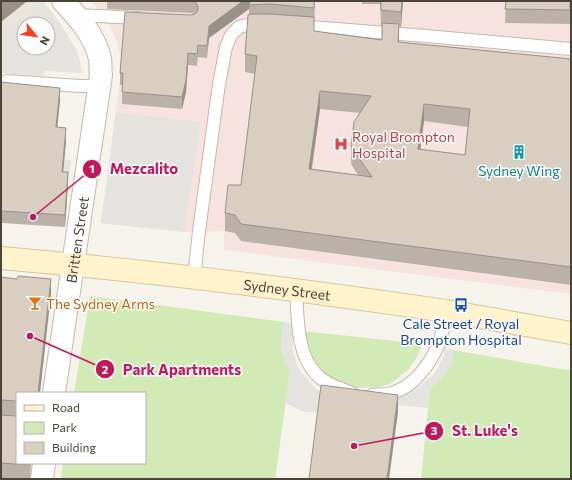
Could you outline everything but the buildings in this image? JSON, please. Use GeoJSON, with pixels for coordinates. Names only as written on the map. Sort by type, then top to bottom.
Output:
{"type":"FeatureCollection","features":[{"type":"Feature","properties":{"kind":"main road","name":"Sydney Street"},"geometry":{"type":"LineString","coordinates":[[1,258],[296,290],[447,311],[571,333]]}},
{"type":"Feature","properties":{"kind":"street","name":"Britten Street"},"geometry":{"type":"LineString","coordinates":[[54,392],[101,75],[100,60],[91,36],[70,8]]}},
{"type":"Feature","properties":{"kind":"street"},"geometry":{"type":"LineString","coordinates":[[42,479],[44,464]]}},
{"type":"Feature","properties":{"kind":"lane"},"geometry":{"type":"LineString","coordinates":[[70,8],[154,18]]}},
{"type":"Feature","properties":{"kind":"lane"},"geometry":{"type":"LineString","coordinates":[[194,278],[219,84],[226,47],[230,35],[239,27],[251,24],[281,25],[571,49]]}},
{"type":"Feature","properties":{"kind":"lane"},"geometry":{"type":"LineString","coordinates":[[7,81],[99,86]]}},
{"type":"Feature","properties":{"kind":"lane"},"geometry":{"type":"LineString","coordinates":[[296,290],[302,350],[308,362],[316,374],[327,382],[352,393],[368,395],[388,394],[407,385],[427,365],[437,347],[447,311]]}},
{"type":"Feature","properties":{"kind":"shaded area"},"geometry":{"type":"Polygon","coordinates":[[[1,1],[44,2],[25,16],[16,16],[16,22],[1,33],[1,1]]]}},
{"type":"Feature","properties":{"kind":"shaded area","name":"Royal Brompton Hospital"},"geometry":{"type":"Polygon","coordinates":[[[91,1],[571,1],[571,294],[224,250],[224,231],[184,232],[101,223],[122,65],[117,42],[108,22],[91,1]]]}},
{"type":"Feature","properties":{"kind":"shaded area"},"geometry":{"type":"Polygon","coordinates":[[[44,2],[55,16],[25,16],[44,2]]]}},
{"type":"Feature","properties":{"kind":"shaded area"},"geometry":{"type":"Polygon","coordinates":[[[56,18],[76,49],[82,73],[45,71],[43,76],[1,73],[1,33],[16,22],[16,56],[56,56],[56,18]]]}},
{"type":"Feature","properties":{"kind":"shaded area"},"geometry":{"type":"Polygon","coordinates":[[[116,112],[201,122],[184,232],[101,223],[116,112]]]}},
{"type":"Feature","properties":{"kind":"shaded area"},"geometry":{"type":"Polygon","coordinates":[[[50,158],[71,160],[68,184],[50,158]]]}},
{"type":"Feature","properties":{"kind":"shaded area"},"geometry":{"type":"Polygon","coordinates":[[[283,322],[292,323],[293,353],[300,371],[323,396],[320,413],[305,412],[285,403],[290,372],[281,349],[283,322]]]}},
{"type":"Feature","properties":{"kind":"shaded area"},"geometry":{"type":"Polygon","coordinates":[[[443,348],[453,350],[453,362],[441,379],[430,388],[428,408],[397,405],[398,396],[420,386],[435,373],[445,354],[443,348]]]}},
{"type":"Feature","properties":{"kind":"green space"},"geometry":{"type":"Polygon","coordinates":[[[90,296],[283,322],[281,349],[290,372],[275,479],[61,479],[63,464],[146,464],[146,392],[74,392],[90,296]]]}},
{"type":"Feature","properties":{"kind":"green space"},"geometry":{"type":"Polygon","coordinates":[[[303,331],[422,344],[417,357],[409,369],[390,384],[379,387],[354,388],[338,384],[313,365],[303,331]]]}},
{"type":"Feature","properties":{"kind":"green space"},"geometry":{"type":"Polygon","coordinates":[[[453,350],[571,370],[571,479],[421,479],[430,388],[441,379],[453,362],[453,350]]]}},
{"type":"Feature","properties":{"kind":"place","name":"Royal Brompton Hospital"},"geometry":{"type":"Point","coordinates":[341,144]}},
{"type":"Feature","properties":{"kind":"place","name":"Sydney Wing"},"geometry":{"type":"Point","coordinates":[519,152]}},
{"type":"Feature","properties":{"kind":"place","name":"Mezcalito"},"geometry":{"type":"Point","coordinates":[33,217]}},
{"type":"Feature","properties":{"kind":"place","name":"The Sydney Arms"},"geometry":{"type":"Point","coordinates":[35,303]}},
{"type":"Feature","properties":{"kind":"place","name":"Cale Street / Royal Brompton Hospital"},"geometry":{"type":"Point","coordinates":[461,305]}},
{"type":"Feature","properties":{"kind":"place","name":"Park Apartments"},"geometry":{"type":"Point","coordinates":[30,336]}},
{"type":"Feature","properties":{"kind":"place","name":"St. Luke's"},"geometry":{"type":"Point","coordinates":[354,446]}}]}
